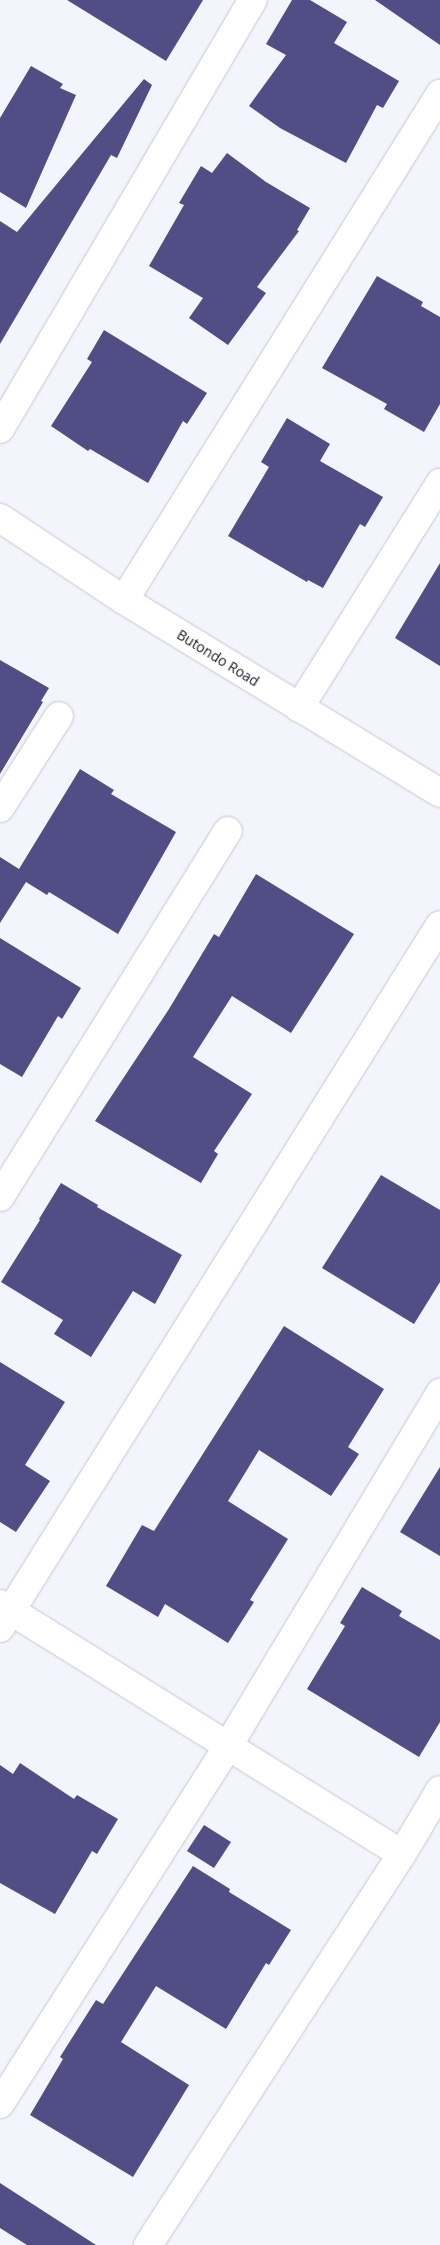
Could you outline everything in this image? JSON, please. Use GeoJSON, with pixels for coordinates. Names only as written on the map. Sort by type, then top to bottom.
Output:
{"type":"FeatureCollection","features":[{"type":"Feature","properties":{"kind":"street"},"geometry":{"type":"LineString","coordinates":[[0,429],[253,0]]}},
{"type":"Feature","properties":{"kind":"street"},"geometry":{"type":"LineString","coordinates":[[124,600],[440,94]]}},
{"type":"Feature","properties":{"kind":"street"},"geometry":{"type":"LineString","coordinates":[[298,708],[440,482]]}},
{"type":"Feature","properties":{"kind":"street","name":"Butondo Road"},"geometry":{"type":"LineString","coordinates":[[0,518],[124,600],[440,793]]}},
{"type":"Feature","properties":{"kind":"street"},"geometry":{"type":"LineString","coordinates":[[0,808],[59,716]]}},
{"type":"Feature","properties":{"kind":"street"},"geometry":{"type":"LineString","coordinates":[[0,1197],[228,831]]}},
{"type":"Feature","properties":{"kind":"street"},"geometry":{"type":"LineString","coordinates":[[402,1854],[228,1746],[3,1615],[440,925]]}},
{"type":"Feature","properties":{"kind":"street"},"geometry":{"type":"LineString","coordinates":[[0,2104],[228,1746],[440,1393]]}},
{"type":"Feature","properties":{"kind":"street"},"geometry":{"type":"LineString","coordinates":[[148,2245],[402,1854],[440,1790]]}},
{"type":"Feature","properties":{"kind":"building"},"geometry":{"type":"Polygon","coordinates":[[[67,0],[203,0],[166,61],[67,0]]]}},
{"type":"Feature","properties":{"kind":"building"},"geometry":{"type":"Polygon","coordinates":[[[292,0],[310,0],[347,22],[334,43],[399,81],[383,108],[377,105],[346,163],[280,128],[249,106],[286,55],[266,44],[292,0]]]}},
{"type":"Feature","properties":{"kind":"building"},"geometry":{"type":"Polygon","coordinates":[[[375,0],[440,0],[440,45],[375,0]]]}},
{"type":"Feature","properties":{"kind":"building"},"geometry":{"type":"Polygon","coordinates":[[[31,66],[63,84],[60,88],[76,95],[26,208],[0,192],[0,118],[31,66]]]}},
{"type":"Feature","properties":{"kind":"building"},"geometry":{"type":"Polygon","coordinates":[[[144,79],[152,85],[117,158],[111,155],[0,344],[0,221],[17,232],[144,79]]]}},
{"type":"Feature","properties":{"kind":"building"},"geometry":{"type":"Polygon","coordinates":[[[227,153],[266,182],[310,208],[297,230],[299,231],[257,287],[266,293],[228,345],[189,318],[203,298],[149,266],[184,205],[179,203],[201,166],[212,173],[227,153]]]}},
{"type":"Feature","properties":{"kind":"building"},"geometry":{"type":"Polygon","coordinates":[[[377,276],[423,302],[421,306],[440,317],[440,404],[424,432],[384,409],[387,404],[322,368],[377,276]]]}},
{"type":"Feature","properties":{"kind":"building"},"geometry":{"type":"Polygon","coordinates":[[[104,330],[207,393],[187,424],[183,421],[148,483],[90,449],[88,451],[51,426],[92,362],[87,359],[104,330]]]}},
{"type":"Feature","properties":{"kind":"building"},"geometry":{"type":"Polygon","coordinates":[[[287,418],[330,444],[320,461],[383,497],[365,527],[360,524],[323,588],[308,580],[307,582],[228,536],[269,467],[261,462],[287,418]]]}},
{"type":"Feature","properties":{"kind":"building"},"geometry":{"type":"Polygon","coordinates":[[[440,563],[440,666],[395,638],[440,563]]]}},
{"type":"Feature","properties":{"kind":"building"},"geometry":{"type":"Polygon","coordinates":[[[0,660],[49,688],[41,701],[43,702],[0,774],[0,660]]]}},
{"type":"Feature","properties":{"kind":"building"},"geometry":{"type":"Polygon","coordinates":[[[80,769],[114,790],[111,794],[176,832],[118,934],[49,892],[47,895],[26,882],[0,923],[0,857],[19,869],[80,769]]]}},
{"type":"Feature","properties":{"kind":"building"},"geometry":{"type":"Polygon","coordinates":[[[256,874],[354,934],[291,1033],[232,996],[193,1057],[252,1094],[214,1151],[218,1154],[201,1183],[95,1121],[169,1009],[214,934],[219,937],[256,874]]]}},
{"type":"Feature","properties":{"kind":"building"},"geometry":{"type":"Polygon","coordinates":[[[0,938],[81,988],[62,1019],[58,1016],[22,1077],[0,1064],[0,938]]]}},
{"type":"Feature","properties":{"kind":"building"},"geometry":{"type":"Polygon","coordinates":[[[381,1175],[440,1210],[440,1282],[414,1324],[322,1268],[381,1175]]]}},
{"type":"Feature","properties":{"kind":"building"},"geometry":{"type":"Polygon","coordinates":[[[61,1183],[98,1205],[97,1207],[182,1255],[155,1304],[133,1291],[91,1357],[54,1334],[63,1320],[1,1282],[61,1183]]]}},
{"type":"Feature","properties":{"kind":"building"},"geometry":{"type":"Polygon","coordinates":[[[284,1326],[384,1389],[348,1447],[359,1454],[331,1496],[259,1450],[228,1501],[288,1539],[250,1600],[254,1602],[228,1643],[165,1604],[158,1617],[106,1586],[142,1525],[154,1531],[284,1326]]]}},
{"type":"Feature","properties":{"kind":"building"},"geometry":{"type":"Polygon","coordinates":[[[0,1362],[65,1402],[25,1465],[50,1481],[16,1532],[0,1522],[0,1362]]]}},
{"type":"Feature","properties":{"kind":"building"},"geometry":{"type":"Polygon","coordinates":[[[440,1467],[440,1556],[400,1532],[440,1467]]]}},
{"type":"Feature","properties":{"kind":"building"},"geometry":{"type":"Polygon","coordinates":[[[362,1587],[402,1611],[399,1616],[440,1640],[440,1722],[419,1757],[307,1689],[345,1626],[340,1623],[362,1587]]]}},
{"type":"Feature","properties":{"kind":"building"},"geometry":{"type":"Polygon","coordinates":[[[20,1763],[74,1799],[77,1795],[118,1819],[97,1854],[92,1851],[55,1914],[0,1883],[0,1765],[13,1774],[20,1763]]]}},
{"type":"Feature","properties":{"kind":"building"},"geometry":{"type":"Polygon","coordinates":[[[204,1825],[231,1842],[214,1868],[187,1851],[204,1825]]]}},
{"type":"Feature","properties":{"kind":"building"},"geometry":{"type":"Polygon","coordinates":[[[193,1866],[230,1889],[229,1892],[291,1930],[269,1965],[266,1963],[226,2029],[156,1986],[121,2042],[189,2085],[133,2177],[30,2115],[63,2059],[60,2057],[96,2000],[103,2004],[193,1866]]]}},
{"type":"Feature","properties":{"kind":"building"},"geometry":{"type":"Polygon","coordinates":[[[0,2183],[96,2245],[27,2245],[0,2228],[0,2183]]]}}]}
